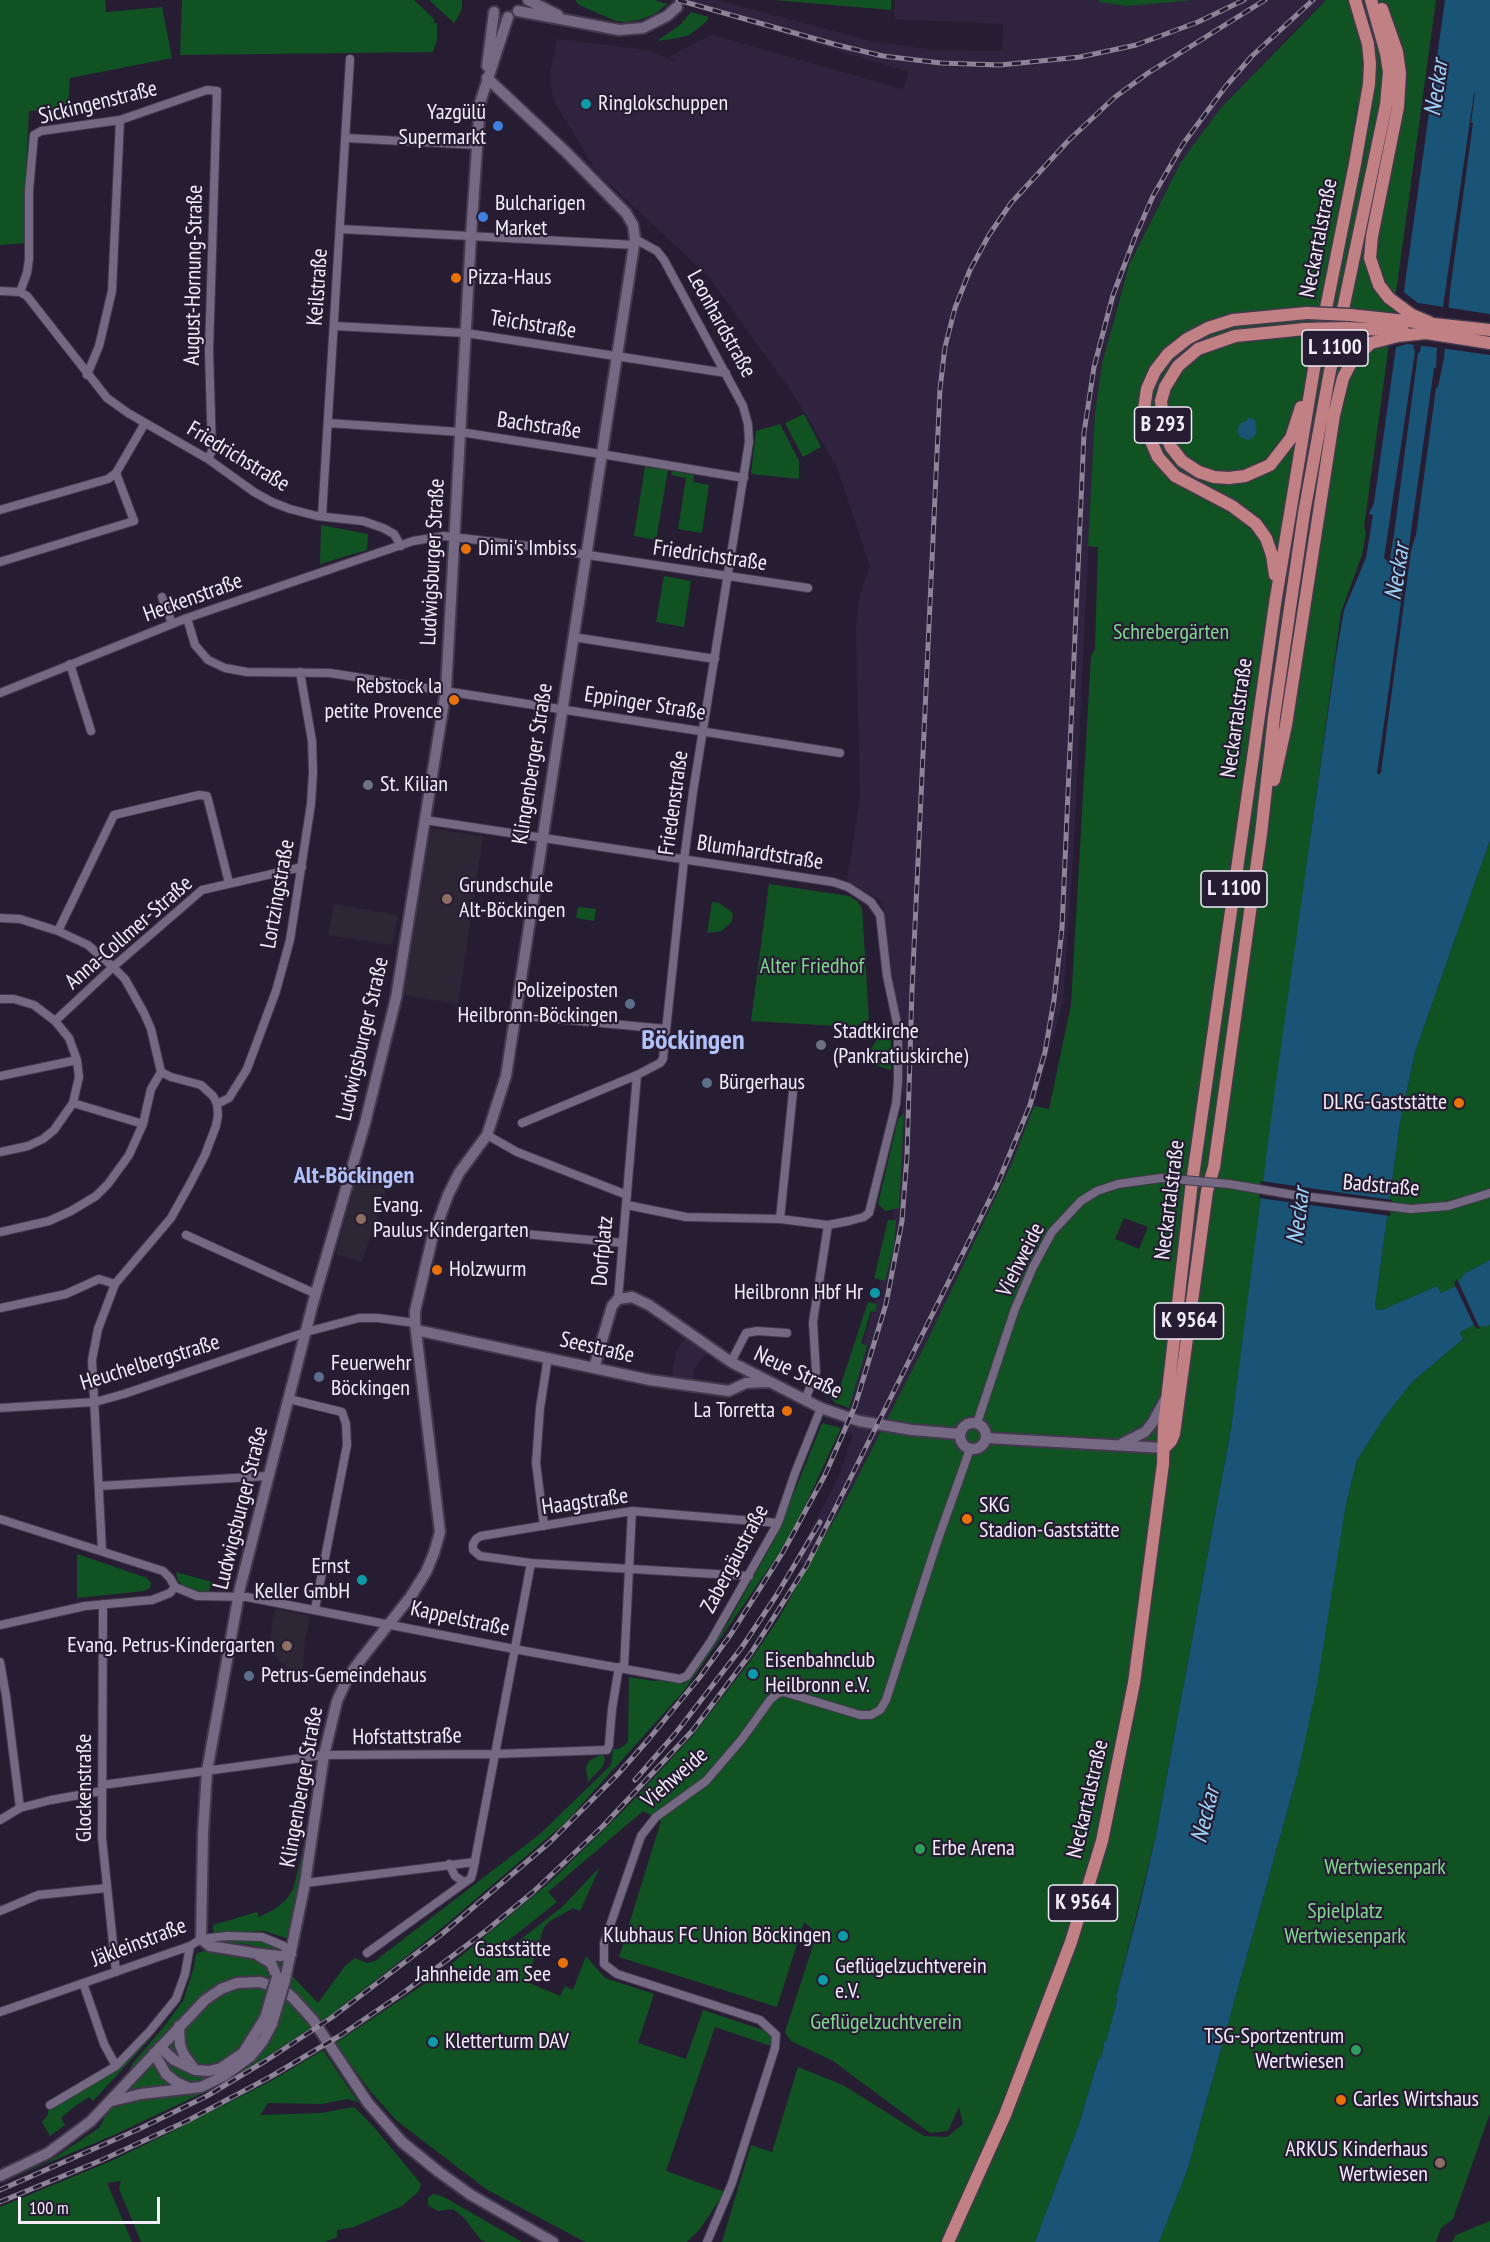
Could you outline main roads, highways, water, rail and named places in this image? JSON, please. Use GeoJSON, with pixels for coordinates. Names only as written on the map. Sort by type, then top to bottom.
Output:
{"type":"FeatureCollection","features":[{"type":"Feature","properties":{"kind":"main road","name":"Neckartalstraße"},"geometry":{"type":"LineString","coordinates":[[948,2242],[1005,2115],[1071,1942],[1102,1841],[1134,1683],[1164,1448],[1163,1435],[1191,1190],[1275,604],[1315,363],[1369,84],[1368,44],[1365,27],[1355,0]]}},
{"type":"Feature","properties":{"kind":"main road","name":"Neckartalstraße"},"geometry":{"type":"LineString","coordinates":[[1164,1448],[1174,1434],[1207,1191],[1214,1167],[1261,834],[1274,717],[1304,513],[1330,371],[1386,105],[1389,72],[1371,0]]}},
{"type":"Feature","properties":{"kind":"main road"},"geometry":{"type":"LineString","coordinates":[[1378,0],[1394,42],[1400,73],[1398,107],[1372,236],[1370,258],[1379,285],[1392,302],[1428,327],[1490,343]]}},
{"type":"Feature","properties":{"kind":"main road"},"geometry":{"type":"LineString","coordinates":[[1275,604],[1275,570],[1266,538],[1256,524],[1232,506],[1187,483],[1167,467],[1152,446],[1147,432],[1144,410],[1147,389],[1155,371],[1168,354],[1187,339],[1208,328],[1233,320],[1307,313],[1350,315],[1388,328],[1490,330]]}},
{"type":"Feature","properties":{"kind":"main road","name":"Neckartalstraße"},"geometry":{"type":"LineString","coordinates":[[1261,834],[1286,724],[1332,427],[1343,378],[1353,359],[1388,328],[1428,327]]}},
{"type":"Feature","properties":{"kind":"main road","name":"B 293"},"geometry":{"type":"LineString","coordinates":[[1315,363],[1291,438],[1279,456],[1258,472],[1245,476],[1214,477],[1199,472],[1182,461],[1171,447],[1164,431],[1161,401],[1169,378],[1186,358],[1198,350],[1235,336],[1305,328],[1388,328]]}},
{"type":"Feature","properties":{"kind":"water","name":"Neckar"},"geometry":{"type":"Polygon","coordinates":[[[1445,0],[1490,0],[1490,840],[1415,1052],[1400,1123],[1375,1305],[1376,1309],[1382,1310],[1437,1286],[1441,1293],[1456,1286],[1464,1274],[1490,1260],[1490,1325],[1486,1327],[1474,1325],[1460,1332],[1463,1339],[1412,1382],[1384,1418],[1357,1460],[1346,1504],[1317,1685],[1298,1772],[1187,2171],[1159,2242],[1035,2242],[1080,2121],[1098,2060],[1102,2056],[1156,1835],[1231,1429],[1275,1089],[1336,656],[1344,610],[1366,558],[1373,515],[1369,514],[1374,503],[1445,0]],[[1474,93],[1377,773],[1379,775],[1436,388],[1444,358],[1450,291],[1473,123],[1471,123],[1474,93]],[[1413,345],[1415,352],[1384,558],[1387,561],[1390,559],[1394,534],[1418,353],[1421,346],[1413,345]]]}},
{"type":"Feature","properties":{"kind":"water"},"geometry":{"type":"Polygon","coordinates":[[[1247,417],[1256,420],[1257,432],[1248,440],[1240,437],[1237,431],[1241,423],[1248,420],[1247,417]]]}},
{"type":"Feature","properties":{"kind":"railway"},"geometry":{"type":"LineString","coordinates":[[678,0],[883,56],[941,63],[1000,65],[1080,57],[1136,45],[1198,22],[1244,0]]}},
{"type":"Feature","properties":{"kind":"railway"},"geometry":{"type":"LineString","coordinates":[[0,2190],[139,2129],[207,2096],[331,2018],[442,1934],[550,1842],[618,1774],[700,1677],[731,1634],[783,1552],[825,1475],[855,1406],[886,1304],[902,1221],[907,1156],[912,990],[940,389],[945,347],[955,308],[970,270],[989,235],[1011,203],[1069,140],[1115,97],[1148,73],[1265,0]]}},
{"type":"Feature","properties":{"kind":"railway"},"geometry":{"type":"LineString","coordinates":[[0,2202],[102,2160],[187,2121],[270,2077],[341,2035],[403,1993],[487,1930],[533,1892],[602,1827],[693,1730],[751,1653],[807,1565],[997,1185],[1030,1105],[1045,1052],[1054,1000],[1062,928],[1084,433],[1094,367],[1113,295],[1153,196],[1183,144],[1226,86],[1252,56],[1313,0]]}},
{"type":"Feature","properties":{"kind":"railway"},"geometry":{"type":"LineString","coordinates":[[635,1780],[675,1734],[742,1647],[776,1596],[820,1522]]}},
{"type":"Feature","properties":{"kind":"place","name":"Ringlokschuppen"},"geometry":{"type":"Point","coordinates":[586,104]}},
{"type":"Feature","properties":{"kind":"place","name":"Yazgülü Supermarkt"},"geometry":{"type":"Point","coordinates":[498,126]}},
{"type":"Feature","properties":{"kind":"place","name":"Bulcharigen Market"},"geometry":{"type":"Point","coordinates":[483,217]}},
{"type":"Feature","properties":{"kind":"place","name":"Pizza-Haus"},"geometry":{"type":"Point","coordinates":[456,278]}},
{"type":"Feature","properties":{"kind":"place","name":"Dimi's Imbiss"},"geometry":{"type":"Point","coordinates":[466,549]}},
{"type":"Feature","properties":{"kind":"place","name":"Rebstock la petite Provence"},"geometry":{"type":"Point","coordinates":[454,700]}},
{"type":"Feature","properties":{"kind":"place","name":"St. Kilian"},"geometry":{"type":"Point","coordinates":[368,785]}},
{"type":"Feature","properties":{"kind":"place","name":"Grundschule Alt-Böckingen"},"geometry":{"type":"Point","coordinates":[447,899]}},
{"type":"Feature","properties":{"kind":"place","name":"Polizeiposten Heilbronn-Böckingen"},"geometry":{"type":"Point","coordinates":[630,1004]}},
{"type":"Feature","properties":{"kind":"place","name":"Stadtkirche (Pankratiuskirche)"},"geometry":{"type":"Point","coordinates":[821,1045]}},
{"type":"Feature","properties":{"kind":"place","name":"Bürgerhaus"},"geometry":{"type":"Point","coordinates":[707,1083]}},
{"type":"Feature","properties":{"kind":"place","name":"DLRG-Gaststätte"},"geometry":{"type":"Point","coordinates":[1459,1103]}},
{"type":"Feature","properties":{"kind":"place","name":"Evang. Paulus-Kindergarten"},"geometry":{"type":"Point","coordinates":[361,1219]}},
{"type":"Feature","properties":{"kind":"place","name":"Holzwurm"},"geometry":{"type":"Point","coordinates":[437,1270]}},
{"type":"Feature","properties":{"kind":"place","name":"Heilbronn Hbf Hr"},"geometry":{"type":"Point","coordinates":[875,1293]}},
{"type":"Feature","properties":{"kind":"place","name":"Feuerwehr Böckingen"},"geometry":{"type":"Point","coordinates":[319,1377]}},
{"type":"Feature","properties":{"kind":"place","name":"La Torretta"},"geometry":{"type":"Point","coordinates":[787,1411]}},
{"type":"Feature","properties":{"kind":"place","name":"SKG Stadion-Gaststätte"},"geometry":{"type":"Point","coordinates":[967,1519]}},
{"type":"Feature","properties":{"kind":"place","name":"Ernst Keller GmbH"},"geometry":{"type":"Point","coordinates":[362,1580]}},
{"type":"Feature","properties":{"kind":"place","name":"Evang. Petrus-Kindergarten"},"geometry":{"type":"Point","coordinates":[287,1646]}},
{"type":"Feature","properties":{"kind":"place","name":"Eisenbahnclub Heilbronn e.V."},"geometry":{"type":"Point","coordinates":[753,1674]}},
{"type":"Feature","properties":{"kind":"place","name":"Petrus-Gemeindehaus"},"geometry":{"type":"Point","coordinates":[249,1676]}},
{"type":"Feature","properties":{"kind":"place","name":"Erbe Arena"},"geometry":{"type":"Point","coordinates":[920,1849]}},
{"type":"Feature","properties":{"kind":"place","name":"Klubhaus FC Union Böckingen"},"geometry":{"type":"Point","coordinates":[843,1936]}},
{"type":"Feature","properties":{"kind":"place","name":"Gaststätte Jahnheide am See"},"geometry":{"type":"Point","coordinates":[563,1963]}},
{"type":"Feature","properties":{"kind":"place","name":"Geflügelzuchtverein e.V."},"geometry":{"type":"Point","coordinates":[823,1980]}},
{"type":"Feature","properties":{"kind":"place","name":"Kletterturm DAV"},"geometry":{"type":"Point","coordinates":[433,2042]}},
{"type":"Feature","properties":{"kind":"place","name":"TSG-Sportzentrum Wertwiesen"},"geometry":{"type":"Point","coordinates":[1356,2050]}},
{"type":"Feature","properties":{"kind":"place","name":"Carles Wirtshaus"},"geometry":{"type":"Point","coordinates":[1341,2100]}},
{"type":"Feature","properties":{"kind":"place","name":"ARKUS Kinderhaus Wertwiesen"},"geometry":{"type":"Point","coordinates":[1440,2163]}},
{"type":"Feature","properties":{"kind":"district","name":"Böckingen"},"geometry":{"type":"Point","coordinates":[693,1041]}},
{"type":"Feature","properties":{"kind":"district","name":"Alt-Böckingen"},"geometry":{"type":"Point","coordinates":[354,1176]}},
{"type":"Feature","properties":{"kind":"park label","name":"Schrebergärten"},"geometry":{"type":"Point","coordinates":[1171,633]}},
{"type":"Feature","properties":{"kind":"park label","name":"Alter Friedhof"},"geometry":{"type":"Point","coordinates":[812,967]}},
{"type":"Feature","properties":{"kind":"park label","name":"Wertwiesenpark"},"geometry":{"type":"Point","coordinates":[1385,1868]}},
{"type":"Feature","properties":{"kind":"park label","name":"Spielplatz Wertwiesenpark"},"geometry":{"type":"Point","coordinates":[1345,1925]}},
{"type":"Feature","properties":{"kind":"park label","name":"Geflügelzuchtverein"},"geometry":{"type":"Point","coordinates":[886,2023]}}]}
